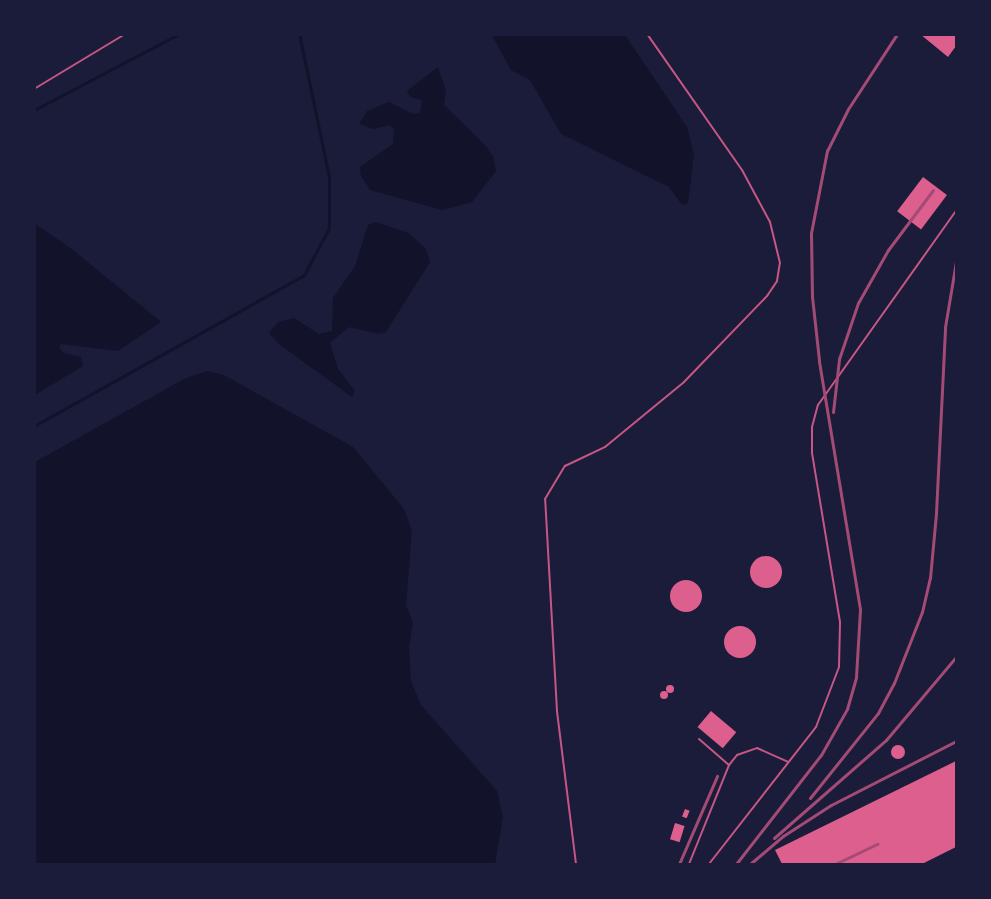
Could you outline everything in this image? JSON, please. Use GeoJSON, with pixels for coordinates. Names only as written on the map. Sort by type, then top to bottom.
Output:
{"type":"FeatureCollection","features":[{"type":"Feature","properties":{"kind":"lane"},"geometry":{"type":"LineString","coordinates":[[34,89],[124,34]]}},
{"type":"Feature","properties":{"kind":"lane"},"geometry":{"type":"LineString","coordinates":[[576,864],[557,711],[545,500],[565,466],[604,447],[684,382],[767,296],[777,281],[780,263],[770,222],[742,170],[647,34]]}},
{"type":"Feature","properties":{"kind":"lane"},"geometry":{"type":"LineString","coordinates":[[709,864],[825,713],[841,653],[840,622],[812,452],[814,416],[824,394],[957,211]]}},
{"type":"Feature","properties":{"kind":"lane"},"geometry":{"type":"LineString","coordinates":[[699,740],[729,765]]}},
{"type":"Feature","properties":{"kind":"lane"},"geometry":{"type":"LineString","coordinates":[[689,864],[729,765],[743,751],[757,748],[788,762]]}},
{"type":"Feature","properties":{"kind":"shaded area"},"geometry":{"type":"Polygon","coordinates":[[[492,35],[625,35],[687,127],[694,155],[688,203],[682,205],[669,187],[561,134],[530,80],[511,70],[492,35]]]}},
{"type":"Feature","properties":{"kind":"shaded area"},"geometry":{"type":"Polygon","coordinates":[[[438,67],[446,91],[444,105],[485,145],[493,156],[496,171],[472,202],[442,210],[370,190],[361,176],[360,167],[393,144],[394,129],[389,125],[373,129],[359,124],[367,111],[389,102],[413,114],[420,113],[422,100],[410,97],[407,91],[438,67]]]}},
{"type":"Feature","properties":{"kind":"shaded area"},"geometry":{"type":"Polygon","coordinates":[[[376,222],[409,233],[426,249],[430,262],[386,332],[379,334],[349,327],[330,343],[338,369],[355,391],[352,397],[279,344],[269,333],[278,322],[294,318],[319,334],[332,331],[333,298],[355,266],[368,225],[376,222]]]}},
{"type":"Feature","properties":{"kind":"shaded area"},"geometry":{"type":"Polygon","coordinates":[[[34,223],[73,250],[161,322],[118,351],[61,344],[59,348],[64,353],[81,357],[83,366],[35,395],[34,223]]]}},
{"type":"Feature","properties":{"kind":"shaded area"},"geometry":{"type":"Polygon","coordinates":[[[207,371],[224,375],[353,447],[404,509],[412,531],[406,605],[413,622],[409,648],[411,681],[421,705],[497,791],[503,817],[495,864],[35,864],[35,462],[186,378],[207,371]]]}},
{"type":"Feature","properties":{"kind":"building"},"geometry":{"type":"Polygon","coordinates":[[[920,34],[956,34],[956,46],[948,57],[920,34]]]}},
{"type":"Feature","properties":{"kind":"building"},"geometry":{"type":"Polygon","coordinates":[[[923,177],[947,195],[921,229],[897,211],[923,177]]]}},
{"type":"Feature","properties":{"kind":"building"},"geometry":{"type":"Polygon","coordinates":[[[766,556],[777,561],[782,572],[777,583],[766,588],[755,583],[750,572],[755,561],[766,556]]]}},
{"type":"Feature","properties":{"kind":"building"},"geometry":{"type":"Polygon","coordinates":[[[686,580],[697,585],[702,596],[697,607],[686,612],[675,607],[670,596],[675,585],[686,580]]]}},
{"type":"Feature","properties":{"kind":"building"},"geometry":{"type":"Polygon","coordinates":[[[740,626],[751,631],[756,642],[751,653],[740,658],[729,653],[724,642],[729,631],[740,626]]]}},
{"type":"Feature","properties":{"kind":"building"},"geometry":{"type":"Polygon","coordinates":[[[670,685],[674,689],[670,693],[666,689],[670,685]]]}},
{"type":"Feature","properties":{"kind":"building"},"geometry":{"type":"Polygon","coordinates":[[[664,691],[668,695],[664,699],[660,695],[664,691]]]}},
{"type":"Feature","properties":{"kind":"building"},"geometry":{"type":"Polygon","coordinates":[[[711,711],[736,732],[723,748],[698,727],[711,711]]]}},
{"type":"Feature","properties":{"kind":"building"},"geometry":{"type":"Polygon","coordinates":[[[898,745],[903,747],[905,752],[903,757],[898,759],[893,757],[891,752],[893,747],[898,745]]]}},
{"type":"Feature","properties":{"kind":"building"},"geometry":{"type":"Polygon","coordinates":[[[956,761],[956,847],[922,864],[782,864],[775,850],[956,761]]]}},
{"type":"Feature","properties":{"kind":"building"},"geometry":{"type":"Polygon","coordinates":[[[685,809],[690,811],[687,818],[682,816],[685,809]]]}},
{"type":"Feature","properties":{"kind":"building"},"geometry":{"type":"Polygon","coordinates":[[[675,823],[685,826],[680,842],[670,839],[675,823]]]}},
{"type":"Feature","properties":{"kind":"waterway"},"geometry":{"type":"LineString","coordinates":[[34,110],[179,34]]}},
{"type":"Feature","properties":{"kind":"waterway"},"geometry":{"type":"LineString","coordinates":[[34,426],[304,275],[329,228],[329,177],[299,34]]}},
{"type":"Feature","properties":{"kind":"railway"},"geometry":{"type":"LineString","coordinates":[[736,864],[821,755],[847,709],[856,677],[860,609],[819,360],[812,297],[811,233],[827,151],[848,109],[897,34]]}},
{"type":"Feature","properties":{"kind":"railway"},"geometry":{"type":"LineString","coordinates":[[833,412],[839,359],[858,303],[888,250],[933,190]]}},
{"type":"Feature","properties":{"kind":"railway"},"geometry":{"type":"LineString","coordinates":[[810,798],[878,713],[894,683],[922,612],[930,578],[936,513],[945,327],[956,261]]}},
{"type":"Feature","properties":{"kind":"railway"},"geometry":{"type":"LineString","coordinates":[[774,838],[886,740],[956,657]]}},
{"type":"Feature","properties":{"kind":"railway"},"geometry":{"type":"LineString","coordinates":[[750,864],[783,836],[831,805],[956,741]]}},
{"type":"Feature","properties":{"kind":"railway"},"geometry":{"type":"LineString","coordinates":[[679,864],[717,776]]}},
{"type":"Feature","properties":{"kind":"railway"},"geometry":{"type":"LineString","coordinates":[[835,864],[877,844]]}}]}
